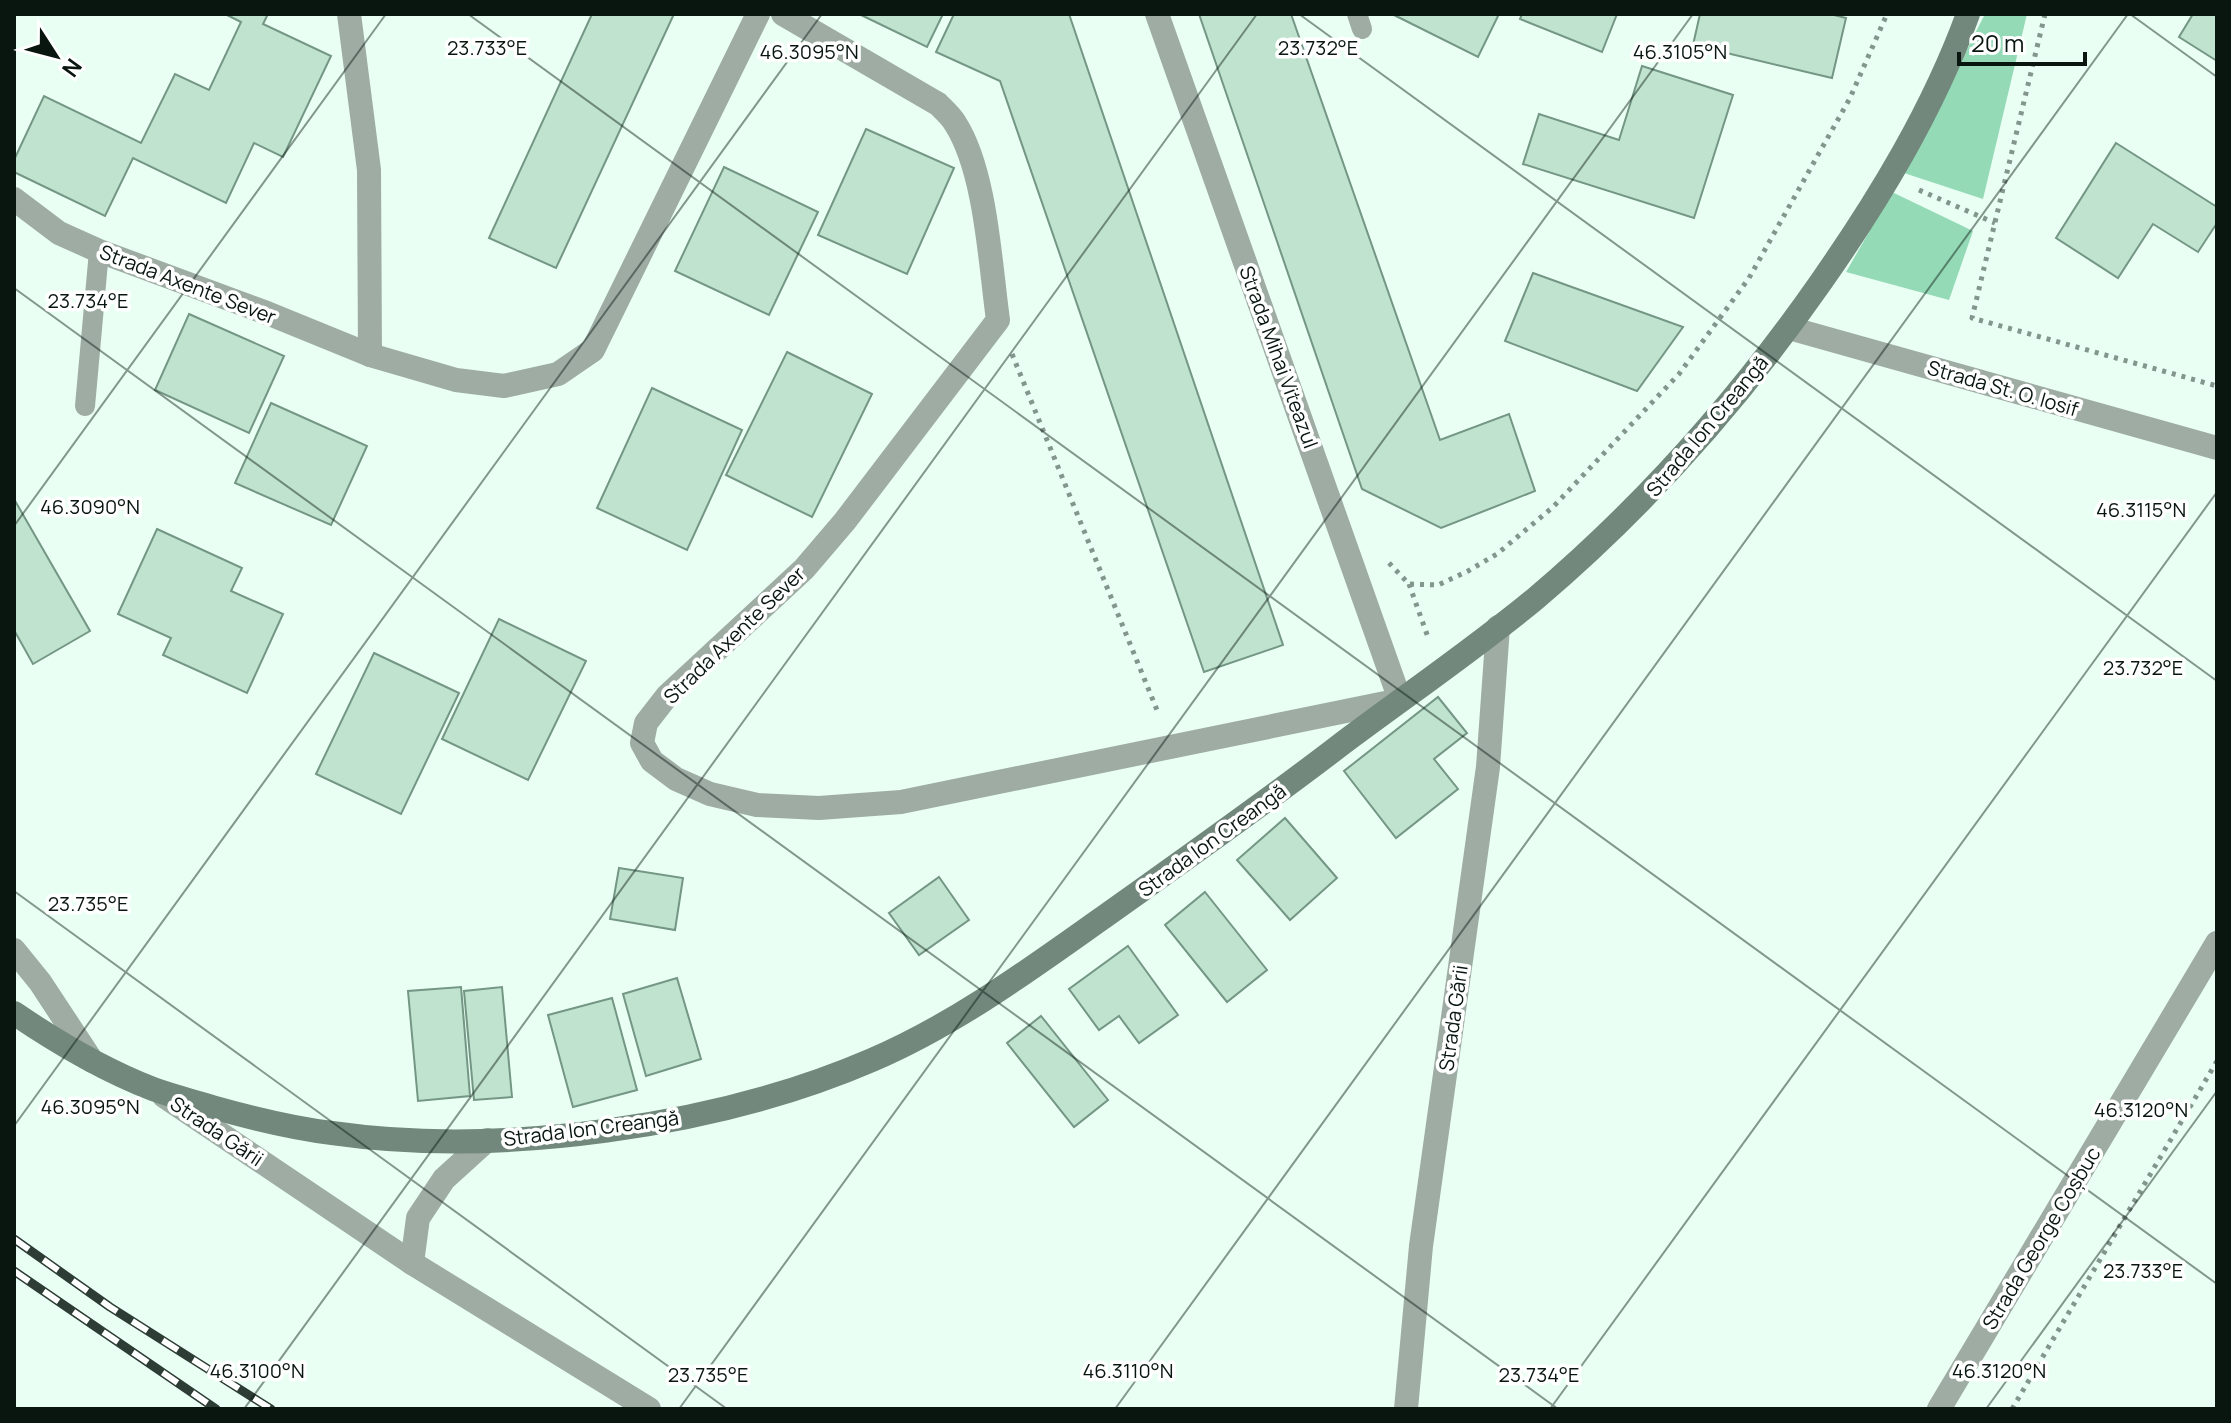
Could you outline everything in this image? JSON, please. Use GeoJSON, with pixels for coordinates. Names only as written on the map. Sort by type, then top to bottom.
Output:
{"type":"FeatureCollection","features":[{"type":"Feature","properties":{"kind":"main road","name":"Strada Ion Creangă"},"geometry":{"type":"LineString","coordinates":[[156,1090],[244,1116],[337,1134],[414,1141],[487,1140],[626,1128],[713,1111],[792,1090],[875,1059],[957,1015],[1057,951],[1253,812],[1534,599],[1642,502],[1726,410],[1789,328],[1853,236],[1923,115],[1968,14]]}},
{"type":"Feature","properties":{"kind":"main road","name":"Strada Gării"},"geometry":{"type":"LineString","coordinates":[[14,1013],[53,1040],[156,1090]]}},
{"type":"Feature","properties":{"kind":"street"},"geometry":{"type":"LineString","coordinates":[[349,14],[369,170],[370,355]]}},
{"type":"Feature","properties":{"kind":"street","name":"Strada Axente Sever"},"geometry":{"type":"LineString","coordinates":[[14,199],[59,233],[99,251],[370,355],[456,380],[504,386],[558,374],[593,350],[758,14]]}},
{"type":"Feature","properties":{"kind":"street"},"geometry":{"type":"LineString","coordinates":[[783,14],[938,104],[955,123],[968,150],[980,191],[998,320]]}},
{"type":"Feature","properties":{"kind":"street","name":"Strada Mihai Viteazul"},"geometry":{"type":"LineString","coordinates":[[1157,14],[1400,700]]}},
{"type":"Feature","properties":{"kind":"street","name":"Strada Axente Sever"},"geometry":{"type":"LineString","coordinates":[[998,320],[845,521],[804,569],[667,696],[646,723],[642,743],[652,761],[676,779],[710,794],[757,805],[819,808],[901,802],[1400,700]]}},
{"type":"Feature","properties":{"kind":"street","name":"Strada St. O. Iosif"},"geometry":{"type":"LineString","coordinates":[[1789,328],[2217,448]]}},
{"type":"Feature","properties":{"kind":"street","name":"Strada Gării"},"geometry":{"type":"LineString","coordinates":[[1406,1409],[1421,1246],[1488,767],[1498,627]]}},
{"type":"Feature","properties":{"kind":"street","name":"Strada George Coșbuc"},"geometry":{"type":"LineString","coordinates":[[1939,1409],[2217,943]]}},
{"type":"Feature","properties":{"kind":"street"},"geometry":{"type":"LineString","coordinates":[[14,950],[40,982],[92,1061]]}},
{"type":"Feature","properties":{"kind":"street","name":"Strada Gării"},"geometry":{"type":"LineString","coordinates":[[156,1090],[412,1263],[649,1409]]}},
{"type":"Feature","properties":{"kind":"street"},"geometry":{"type":"LineString","coordinates":[[412,1263],[418,1218],[444,1179],[487,1140]]}},
{"type":"Feature","properties":{"kind":"lane"},"geometry":{"type":"LineString","coordinates":[[85,406],[99,251]]}},
{"type":"Feature","properties":{"kind":"path"},"geometry":{"type":"LineString","coordinates":[[1409,584],[1438,585],[1497,554],[1553,507],[1679,374],[1749,278],[1850,98],[1887,14]]}},
{"type":"Feature","properties":{"kind":"path"},"geometry":{"type":"LineString","coordinates":[[2045,14],[1972,318],[2217,386]]}},
{"type":"Feature","properties":{"kind":"path"},"geometry":{"type":"LineString","coordinates":[[1889,177],[1995,223]]}},
{"type":"Feature","properties":{"kind":"path"},"geometry":{"type":"LineString","coordinates":[[998,320],[1171,745]]}},
{"type":"Feature","properties":{"kind":"path"},"geometry":{"type":"LineString","coordinates":[[1384,556],[1409,584],[1440,671]]}},
{"type":"Feature","properties":{"kind":"path"},"geometry":{"type":"LineString","coordinates":[[2012,1409],[2217,1061]]}},
{"type":"Feature","properties":{"kind":"green space"},"geometry":{"type":"Polygon","coordinates":[[[1985,14],[2027,14],[1983,199],[1904,173],[1985,14]]]}},
{"type":"Feature","properties":{"kind":"green space"},"geometry":{"type":"Polygon","coordinates":[[[1892,192],[1973,231],[1949,300],[1846,272],[1892,192]]]}},
{"type":"Feature","properties":{"kind":"building"},"geometry":{"type":"Polygon","coordinates":[[[225,14],[268,14],[263,24],[331,56],[283,157],[254,143],[226,203],[133,158],[105,216],[14,172],[14,160],[44,96],[141,143],[175,74],[209,90],[241,22],[225,14]]]}},
{"type":"Feature","properties":{"kind":"building"},"geometry":{"type":"Polygon","coordinates":[[[592,14],[674,14],[556,268],[489,238],[592,14]]]}},
{"type":"Feature","properties":{"kind":"building"},"geometry":{"type":"Polygon","coordinates":[[[859,14],[943,14],[927,47],[859,14]]]}},
{"type":"Feature","properties":{"kind":"building"},"geometry":{"type":"Polygon","coordinates":[[[954,14],[1069,14],[1283,645],[1204,672],[1000,81],[936,52],[954,14]]]}},
{"type":"Feature","properties":{"kind":"building"},"geometry":{"type":"Polygon","coordinates":[[[1199,14],[1291,14],[1440,440],[1509,414],[1535,491],[1441,528],[1362,489],[1199,14]]]}},
{"type":"Feature","properties":{"kind":"building"},"geometry":{"type":"Polygon","coordinates":[[[1392,14],[1499,14],[1478,57],[1392,14]]]}},
{"type":"Feature","properties":{"kind":"building"},"geometry":{"type":"Polygon","coordinates":[[[1522,14],[1617,14],[1602,52],[1520,19],[1522,14]]]}},
{"type":"Feature","properties":{"kind":"building"},"geometry":{"type":"Polygon","coordinates":[[[1700,14],[1830,14],[1846,18],[1832,78],[1693,45],[1700,14]]]}},
{"type":"Feature","properties":{"kind":"building"},"geometry":{"type":"Polygon","coordinates":[[[2193,14],[2217,14],[2217,61],[2179,37],[2193,14]]]}},
{"type":"Feature","properties":{"kind":"building"},"geometry":{"type":"Polygon","coordinates":[[[1642,66],[1733,95],[1694,218],[1523,164],[1539,114],[1619,140],[1642,66]]]}},
{"type":"Feature","properties":{"kind":"building"},"geometry":{"type":"Polygon","coordinates":[[[866,129],[954,168],[907,274],[818,235],[866,129]]]}},
{"type":"Feature","properties":{"kind":"building"},"geometry":{"type":"Polygon","coordinates":[[[2116,143],[2217,207],[2217,223],[2198,252],[2153,224],[2118,278],[2056,238],[2116,143]]]}},
{"type":"Feature","properties":{"kind":"building"},"geometry":{"type":"Polygon","coordinates":[[[724,167],[818,212],[769,315],[675,271],[724,167]]]}},
{"type":"Feature","properties":{"kind":"building"},"geometry":{"type":"Polygon","coordinates":[[[1533,273],[1683,327],[1637,391],[1505,341],[1533,273]]]}},
{"type":"Feature","properties":{"kind":"building"},"geometry":{"type":"Polygon","coordinates":[[[189,314],[284,356],[249,433],[155,390],[189,314]]]}},
{"type":"Feature","properties":{"kind":"building"},"geometry":{"type":"Polygon","coordinates":[[[787,352],[872,394],[812,517],[726,475],[787,352]]]}},
{"type":"Feature","properties":{"kind":"building"},"geometry":{"type":"Polygon","coordinates":[[[652,388],[742,430],[687,550],[597,508],[652,388]]]}},
{"type":"Feature","properties":{"kind":"building"},"geometry":{"type":"Polygon","coordinates":[[[271,403],[367,446],[331,525],[235,483],[271,403]]]}},
{"type":"Feature","properties":{"kind":"building"},"geometry":{"type":"Polygon","coordinates":[[[14,499],[90,631],[33,664],[14,630],[14,499]]]}},
{"type":"Feature","properties":{"kind":"building"},"geometry":{"type":"Polygon","coordinates":[[[157,529],[242,568],[231,591],[283,614],[247,693],[163,655],[171,638],[118,614],[157,529]]]}},
{"type":"Feature","properties":{"kind":"building"},"geometry":{"type":"Polygon","coordinates":[[[499,619],[586,661],[528,780],[442,739],[499,619]]]}},
{"type":"Feature","properties":{"kind":"building"},"geometry":{"type":"Polygon","coordinates":[[[374,653],[459,693],[401,814],[316,774],[374,653]]]}},
{"type":"Feature","properties":{"kind":"building"},"geometry":{"type":"Polygon","coordinates":[[[1438,697],[1467,733],[1434,759],[1458,789],[1396,838],[1344,771],[1438,697]]]}},
{"type":"Feature","properties":{"kind":"building"},"geometry":{"type":"Polygon","coordinates":[[[1285,818],[1337,878],[1290,920],[1237,860],[1285,818]]]}},
{"type":"Feature","properties":{"kind":"building"},"geometry":{"type":"Polygon","coordinates":[[[619,868],[683,878],[675,930],[610,919],[619,868]]]}},
{"type":"Feature","properties":{"kind":"building"},"geometry":{"type":"Polygon","coordinates":[[[939,877],[969,920],[919,955],[889,913],[939,877]]]}},
{"type":"Feature","properties":{"kind":"building"},"geometry":{"type":"Polygon","coordinates":[[[1205,892],[1267,970],[1227,1002],[1165,925],[1205,892]]]}},
{"type":"Feature","properties":{"kind":"building"},"geometry":{"type":"Polygon","coordinates":[[[1128,946],[1178,1015],[1139,1043],[1119,1016],[1099,1030],[1069,989],[1128,946]]]}},
{"type":"Feature","properties":{"kind":"building"},"geometry":{"type":"Polygon","coordinates":[[[677,978],[701,1059],[646,1076],[623,994],[677,978]]]}},
{"type":"Feature","properties":{"kind":"building"},"geometry":{"type":"Polygon","coordinates":[[[461,987],[470,1096],[418,1101],[408,991],[461,987]]]}},
{"type":"Feature","properties":{"kind":"building"},"geometry":{"type":"Polygon","coordinates":[[[502,987],[512,1097],[474,1100],[464,991],[502,987]]]}},
{"type":"Feature","properties":{"kind":"building"},"geometry":{"type":"Polygon","coordinates":[[[612,998],[637,1090],[573,1107],[548,1015],[612,998]]]}},
{"type":"Feature","properties":{"kind":"building"},"geometry":{"type":"Polygon","coordinates":[[[1041,1016],[1108,1100],[1074,1127],[1007,1043],[1041,1016]]]}},
{"type":"Feature","properties":{"kind":"railway"},"geometry":{"type":"LineString","coordinates":[[14,1239],[110,1307],[271,1409]]}},
{"type":"Feature","properties":{"kind":"railway"},"geometry":{"type":"LineString","coordinates":[[14,1271],[216,1409]]}}]}
